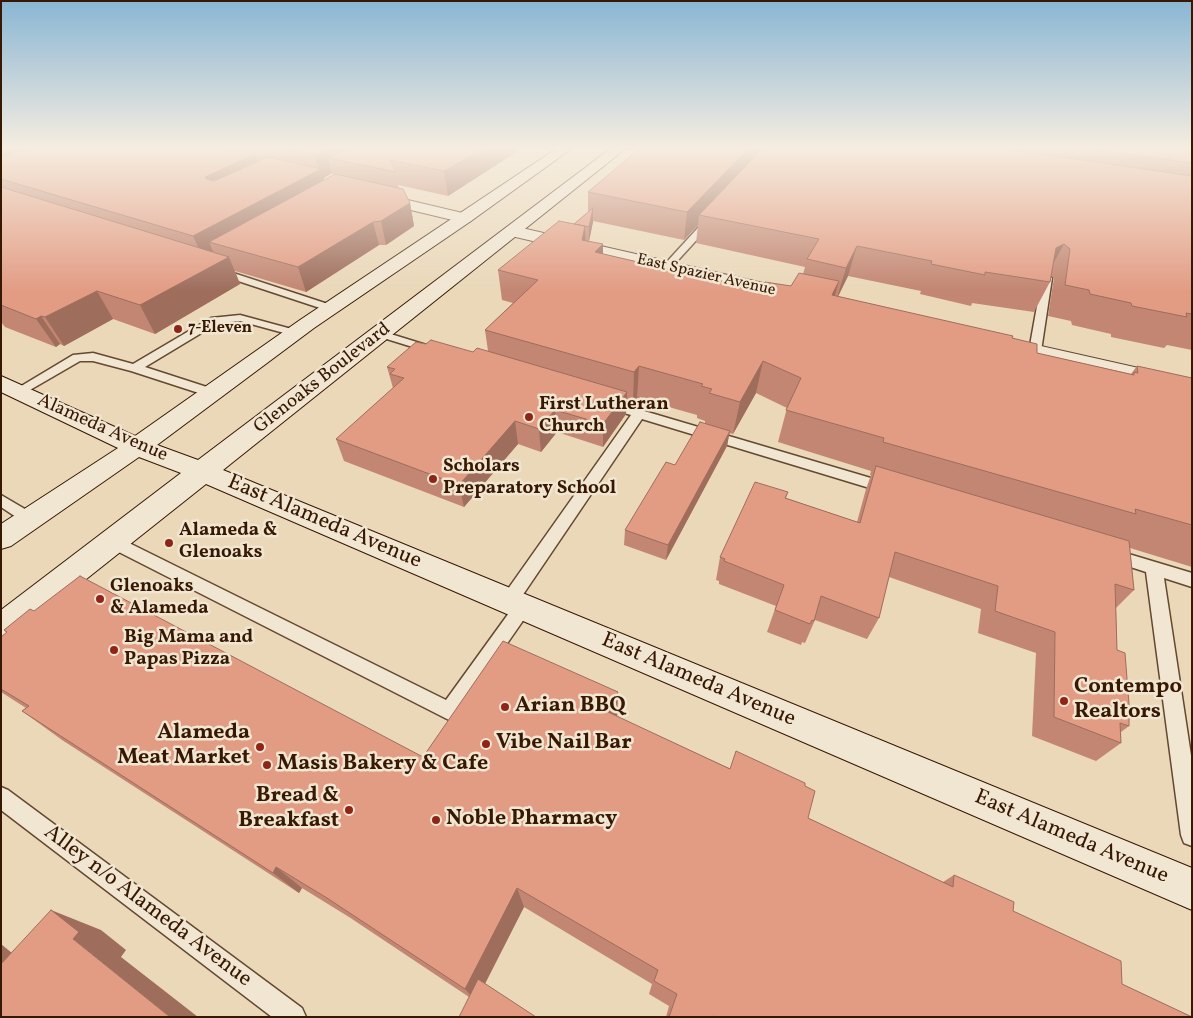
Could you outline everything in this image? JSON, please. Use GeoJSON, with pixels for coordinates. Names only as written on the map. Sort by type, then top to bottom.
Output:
{"type":"FeatureCollection","features":[{"type":"Feature","properties":{"kind":"main road"},"geometry":{"type":"LineString","coordinates":[[373,197],[465,218]]}},
{"type":"Feature","properties":{"kind":"main road"},"geometry":{"type":"LineString","coordinates":[[1,538],[136,447],[330,308],[496,197]]}},
{"type":"Feature","properties":{"kind":"main road","name":"Glenoaks Boulevard"},"geometry":{"type":"LineString","coordinates":[[1,628],[557,197]]}},
{"type":"Feature","properties":{"kind":"main road","name":"East Spazier Avenue"},"geometry":{"type":"LineString","coordinates":[[513,231],[812,300]]}},
{"type":"Feature","properties":{"kind":"main road"},"geometry":{"type":"LineString","coordinates":[[986,340],[1192,388]]}},
{"type":"Feature","properties":{"kind":"main road","name":"Alameda Avenue"},"geometry":{"type":"LineString","coordinates":[[10,387],[136,447],[203,472]]}},
{"type":"Feature","properties":{"kind":"main road","name":"East Alameda Avenue"},"geometry":{"type":"LineString","coordinates":[[203,472],[1192,889]]}},
{"type":"Feature","properties":{"kind":"lane"},"geometry":{"type":"LineString","coordinates":[[667,267],[717,212]]}},
{"type":"Feature","properties":{"kind":"lane"},"geometry":{"type":"LineString","coordinates":[[216,262],[207,267],[330,308]]}},
{"type":"Feature","properties":{"kind":"lane"},"geometry":{"type":"LineString","coordinates":[[1035,351],[1047,278]]}},
{"type":"Feature","properties":{"kind":"lane"},"geometry":{"type":"LineString","coordinates":[[135,368],[215,320],[240,318],[295,333]]}},
{"type":"Feature","properties":{"kind":"lane"},"geometry":{"type":"LineString","coordinates":[[381,334],[443,353]]}},
{"type":"Feature","properties":{"kind":"lane"},"geometry":{"type":"LineString","coordinates":[[10,387],[84,356],[135,368],[212,393]]}},
{"type":"Feature","properties":{"kind":"lane"},"geometry":{"type":"LineString","coordinates":[[592,399],[897,491]]}},
{"type":"Feature","properties":{"kind":"lane"},"geometry":{"type":"LineString","coordinates":[[113,542],[449,711],[639,414]]}},
{"type":"Feature","properties":{"kind":"lane"},"geometry":{"type":"LineString","coordinates":[[1,500],[30,519]]}},
{"type":"Feature","properties":{"kind":"lane"},"geometry":{"type":"LineString","coordinates":[[1098,551],[1192,580]]}},
{"type":"Feature","properties":{"kind":"lane"},"geometry":{"type":"LineString","coordinates":[[1154,568],[1192,835]]}},
{"type":"Feature","properties":{"kind":"lane","name":"Alley n/o Alameda Avenue"},"geometry":{"type":"LineString","coordinates":[[1,797],[293,1017]]}},
{"type":"Feature","properties":{"kind":"building"},"geometry":{"type":"Polygon","coordinates":[[[1,197],[32,197],[229,257],[140,305],[97,291],[45,317],[41,316],[36,319],[1,305],[1,197]]]}},
{"type":"Feature","properties":{"kind":"building"},"geometry":{"type":"Polygon","coordinates":[[[60,197],[268,197],[193,236],[60,197]]]}},
{"type":"Feature","properties":{"kind":"building"},"geometry":{"type":"Polygon","coordinates":[[[293,197],[407,197],[410,203],[381,221],[373,222],[298,267],[209,242],[293,197]]]}},
{"type":"Feature","properties":{"kind":"building"},"geometry":{"type":"Polygon","coordinates":[[[610,197],[702,197],[687,212],[610,197]]]}},
{"type":"Feature","properties":{"kind":"building"},"geometry":{"type":"Polygon","coordinates":[[[717,197],[1192,197],[1192,314],[1186,313],[1187,317],[1132,306],[1131,303],[1090,294],[1089,290],[1065,285],[1070,249],[1064,244],[1056,248],[1050,282],[985,272],[985,275],[931,264],[932,261],[857,246],[846,268],[807,259],[819,239],[699,215],[717,197]]]}},
{"type":"Feature","properties":{"kind":"building"},"geometry":{"type":"Polygon","coordinates":[[[593,208],[589,227],[574,224],[593,208]]]}},
{"type":"Feature","properties":{"kind":"building"},"geometry":{"type":"Polygon","coordinates":[[[559,221],[585,226],[582,240],[603,244],[595,252],[760,290],[765,282],[791,286],[799,273],[839,281],[832,295],[1013,336],[1012,338],[1037,344],[1037,353],[1134,375],[1134,372],[1138,373],[1137,366],[1192,378],[1192,525],[1135,509],[1136,514],[883,442],[884,438],[786,410],[801,378],[763,361],[740,402],[709,393],[712,389],[701,386],[703,384],[639,366],[634,372],[485,330],[538,280],[498,270],[559,221]]]}},
{"type":"Feature","properties":{"kind":"building"},"geometry":{"type":"Polygon","coordinates":[[[431,340],[473,352],[477,348],[627,392],[603,424],[555,410],[539,429],[515,421],[459,485],[336,439],[404,378],[390,374],[395,369],[387,367],[416,342],[426,344],[431,340]]]}},
{"type":"Feature","properties":{"kind":"building"},"geometry":{"type":"Polygon","coordinates":[[[700,422],[730,431],[668,545],[625,530],[666,462],[675,465],[700,422]]]}},
{"type":"Feature","properties":{"kind":"building"},"geometry":{"type":"Polygon","coordinates":[[[876,466],[1129,541],[1134,590],[1115,584],[1117,650],[1125,653],[1129,704],[1129,726],[1120,723],[1121,743],[1054,717],[1055,632],[995,611],[998,586],[895,552],[879,618],[821,596],[814,621],[812,620],[810,624],[775,610],[784,585],[724,561],[725,559],[720,557],[755,482],[788,492],[785,498],[860,523],[876,466]]]}},
{"type":"Feature","properties":{"kind":"building"},"geometry":{"type":"Polygon","coordinates":[[[80,576],[423,757],[503,641],[618,692],[608,712],[730,769],[736,751],[805,783],[805,786],[815,791],[808,818],[953,887],[954,875],[1014,902],[1013,911],[1121,961],[1122,984],[1192,1017],[669,1017],[677,994],[654,981],[658,970],[517,888],[465,989],[327,898],[276,867],[273,873],[22,711],[29,706],[1,689],[1,637],[7,632],[4,630],[30,609],[34,611],[80,576]]]}},
{"type":"Feature","properties":{"kind":"building"},"geometry":{"type":"Polygon","coordinates":[[[51,910],[79,932],[73,939],[170,1017],[1,1017],[1,964],[51,910]]]}},
{"type":"Feature","properties":{"kind":"building"},"geometry":{"type":"Polygon","coordinates":[[[478,979],[536,1017],[459,1017],[478,979]]]}},
{"type":"Feature","properties":{"kind":"place","name":"7-Eleven"},"geometry":{"type":"Point","coordinates":[178,329]}},
{"type":"Feature","properties":{"kind":"place","name":"First Lutheran Church"},"geometry":{"type":"Point","coordinates":[529,417]}},
{"type":"Feature","properties":{"kind":"place","name":"Scholars Preparatory School"},"geometry":{"type":"Point","coordinates":[433,479]}},
{"type":"Feature","properties":{"kind":"place","name":"Alameda & Glenoaks"},"geometry":{"type":"Point","coordinates":[169,543]}},
{"type":"Feature","properties":{"kind":"place","name":"Glenoaks & Alameda"},"geometry":{"type":"Point","coordinates":[100,599]}},
{"type":"Feature","properties":{"kind":"place","name":"Big Mama and Papas Pizza"},"geometry":{"type":"Point","coordinates":[114,650]}},
{"type":"Feature","properties":{"kind":"place","name":"Contempo Realtors"},"geometry":{"type":"Point","coordinates":[1064,701]}},
{"type":"Feature","properties":{"kind":"place","name":"Arian BBQ"},"geometry":{"type":"Point","coordinates":[505,707]}},
{"type":"Feature","properties":{"kind":"place","name":"Vibe Nail Bar"},"geometry":{"type":"Point","coordinates":[486,744]}},
{"type":"Feature","properties":{"kind":"place","name":"Alameda Meat Market"},"geometry":{"type":"Point","coordinates":[260,747]}},
{"type":"Feature","properties":{"kind":"place","name":"Masis Bakery & Cafe"},"geometry":{"type":"Point","coordinates":[267,765]}},
{"type":"Feature","properties":{"kind":"place","name":"Bread & Breakfast"},"geometry":{"type":"Point","coordinates":[349,810]}},
{"type":"Feature","properties":{"kind":"place","name":"Noble Pharmacy"},"geometry":{"type":"Point","coordinates":[436,820]}}]}
